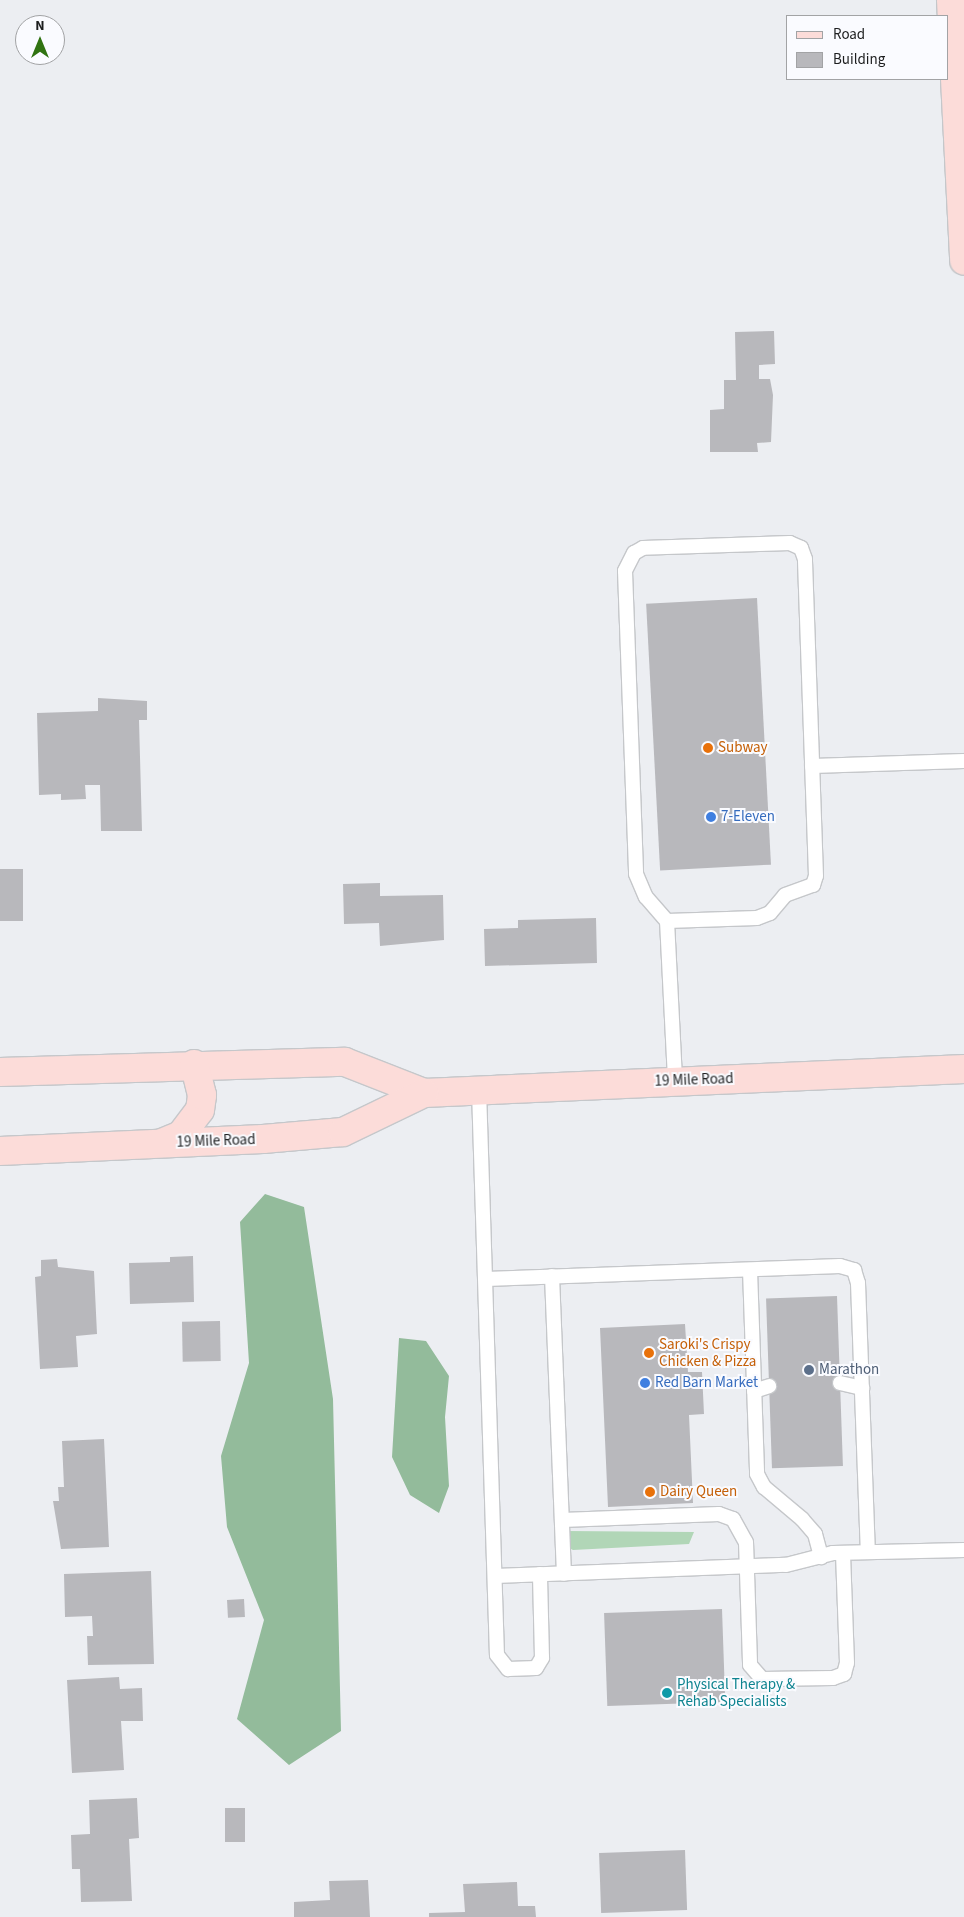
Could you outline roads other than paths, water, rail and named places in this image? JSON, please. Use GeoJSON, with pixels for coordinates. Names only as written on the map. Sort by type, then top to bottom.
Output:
{"type":"FeatureCollection","features":[{"type":"Feature","properties":{"kind":"main road"},"geometry":{"type":"LineString","coordinates":[[951,0],[964,261]]}},
{"type":"Feature","properties":{"kind":"main road","name":"19 Mile Road"},"geometry":{"type":"LineString","coordinates":[[0,1072],[194,1064],[345,1062],[424,1092],[964,1069]]}},
{"type":"Feature","properties":{"kind":"main road"},"geometry":{"type":"LineString","coordinates":[[161,1144],[181,1135],[200,1110],[202,1095],[194,1064]]}},
{"type":"Feature","properties":{"kind":"main road","name":"19 Mile Road"},"geometry":{"type":"LineString","coordinates":[[0,1151],[161,1144],[343,1132],[424,1092]]}},
{"type":"Feature","properties":{"kind":"lane"},"geometry":{"type":"LineString","coordinates":[[667,921],[757,918],[770,913],[785,895],[813,885],[816,876],[805,559],[801,548],[790,543],[643,548],[634,553],[625,571],[636,874],[646,897],[667,921],[675,1081]]}},
{"type":"Feature","properties":{"kind":"lane"},"geometry":{"type":"LineString","coordinates":[[812,766],[964,761]]}},
{"type":"Feature","properties":{"kind":"lane"},"geometry":{"type":"LineString","coordinates":[[480,1090],[498,1661],[508,1669],[530,1669],[540,1663],[543,1652],[540,1574]]}},
{"type":"Feature","properties":{"kind":"lane"},"geometry":{"type":"LineString","coordinates":[[486,1279],[840,1266],[854,1270],[858,1276],[868,1552]]}},
{"type":"Feature","properties":{"kind":"lane"},"geometry":{"type":"LineString","coordinates":[[750,1270],[757,1474],[764,1487],[811,1529],[821,1557]]}},
{"type":"Feature","properties":{"kind":"lane"},"geometry":{"type":"LineString","coordinates":[[552,1276],[564,1574]]}},
{"type":"Feature","properties":{"kind":"lane"},"geometry":{"type":"LineString","coordinates":[[840,1383],[862,1388]]}},
{"type":"Feature","properties":{"kind":"lane"},"geometry":{"type":"LineString","coordinates":[[754,1392],[769,1386]]}},
{"type":"Feature","properties":{"kind":"lane"},"geometry":{"type":"LineString","coordinates":[[562,1520],[719,1514],[733,1519],[741,1527],[747,1566],[752,1672],[762,1679],[833,1678],[844,1674],[847,1663],[843,1554]]}},
{"type":"Feature","properties":{"kind":"lane"},"geometry":{"type":"LineString","coordinates":[[495,1576],[786,1565],[843,1554],[964,1550]]}},
{"type":"Feature","properties":{"kind":"place","name":"Subway"},"geometry":{"type":"Point","coordinates":[708,748]}},
{"type":"Feature","properties":{"kind":"place","name":"7-Eleven"},"geometry":{"type":"Point","coordinates":[711,817]}},
{"type":"Feature","properties":{"kind":"place","name":"Saroki's Crispy Chicken & Pizza"},"geometry":{"type":"Point","coordinates":[649,1353]}},
{"type":"Feature","properties":{"kind":"place","name":"Marathon"},"geometry":{"type":"Point","coordinates":[809,1370]}},
{"type":"Feature","properties":{"kind":"place","name":"Red Barn Market"},"geometry":{"type":"Point","coordinates":[645,1383]}},
{"type":"Feature","properties":{"kind":"place","name":"Dairy Queen"},"geometry":{"type":"Point","coordinates":[650,1492]}},
{"type":"Feature","properties":{"kind":"place","name":"Physical Therapy & Rehab Specialists"},"geometry":{"type":"Point","coordinates":[667,1693]}}]}
